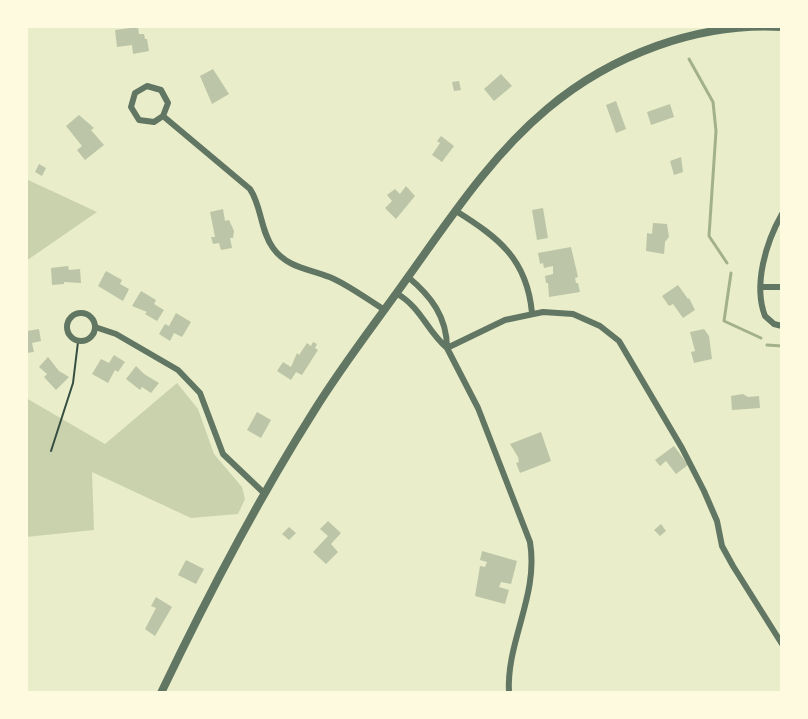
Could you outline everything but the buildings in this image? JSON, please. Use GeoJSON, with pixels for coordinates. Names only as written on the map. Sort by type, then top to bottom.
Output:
{"type":"FeatureCollection","features":[{"type":"Feature","properties":{"kind":"street"},"geometry":{"type":"LineString","coordinates":[[161,693],[213,588],[314,410],[478,179],[510,143],[548,108],[618,62],[660,44],[746,28],[782,27]]}},
{"type":"Feature","properties":{"kind":"street"},"geometry":{"type":"LineString","coordinates":[[147,86],[161,90],[168,103],[163,116],[150,123],[139,120],[131,107],[135,93],[147,86]]}},
{"type":"Feature","properties":{"kind":"street"},"geometry":{"type":"LineString","coordinates":[[163,116],[250,189],[259,204],[268,240],[280,256],[300,269],[345,285],[383,309]]}},
{"type":"Feature","properties":{"kind":"street"},"geometry":{"type":"LineString","coordinates":[[456,211],[513,255],[527,281],[532,313]]}},
{"type":"Feature","properties":{"kind":"street"},"geometry":{"type":"LineString","coordinates":[[782,214],[765,255],[762,287],[765,316],[782,326]]}},
{"type":"Feature","properties":{"kind":"street"},"geometry":{"type":"LineString","coordinates":[[408,277],[435,304],[445,330],[447,348]]}},
{"type":"Feature","properties":{"kind":"street"},"geometry":{"type":"LineString","coordinates":[[762,287],[782,287]]}},
{"type":"Feature","properties":{"kind":"street"},"geometry":{"type":"LineString","coordinates":[[396,293],[412,302],[436,338],[447,348],[478,408],[530,542],[532,579],[509,693]]}},
{"type":"Feature","properties":{"kind":"street"},"geometry":{"type":"LineString","coordinates":[[447,348],[505,320],[532,313],[573,314],[600,326],[619,341],[688,459],[717,521],[722,546],[782,644]]}},
{"type":"Feature","properties":{"kind":"street"},"geometry":{"type":"LineString","coordinates":[[85,314],[92,319],[95,327],[88,340],[78,342],[67,333],[67,323],[73,315],[85,314]]}},
{"type":"Feature","properties":{"kind":"street"},"geometry":{"type":"LineString","coordinates":[[95,327],[116,334],[178,370],[200,393],[223,454],[265,494]]}},
{"type":"Feature","properties":{"kind":"path"},"geometry":{"type":"LineString","coordinates":[[51,451],[73,383],[78,342]]}},
{"type":"Feature","properties":{"kind":"green space"},"geometry":{"type":"Polygon","coordinates":[[[26,179],[97,212],[26,261],[26,179]]]}},
{"type":"Feature","properties":{"kind":"green space"},"geometry":{"type":"Polygon","coordinates":[[[177,383],[198,409],[214,454],[242,487],[245,499],[238,514],[191,518],[92,472],[94,530],[26,537],[26,398],[105,444],[177,383]]]}},
{"type":"Feature","properties":{"kind":"waterway"},"geometry":{"type":"LineString","coordinates":[[689,59],[713,102],[716,131],[709,236],[727,263]]}},
{"type":"Feature","properties":{"kind":"waterway"},"geometry":{"type":"LineString","coordinates":[[731,273],[724,321],[761,338]]}},
{"type":"Feature","properties":{"kind":"waterway"},"geometry":{"type":"LineString","coordinates":[[767,345],[782,346]]}}]}
